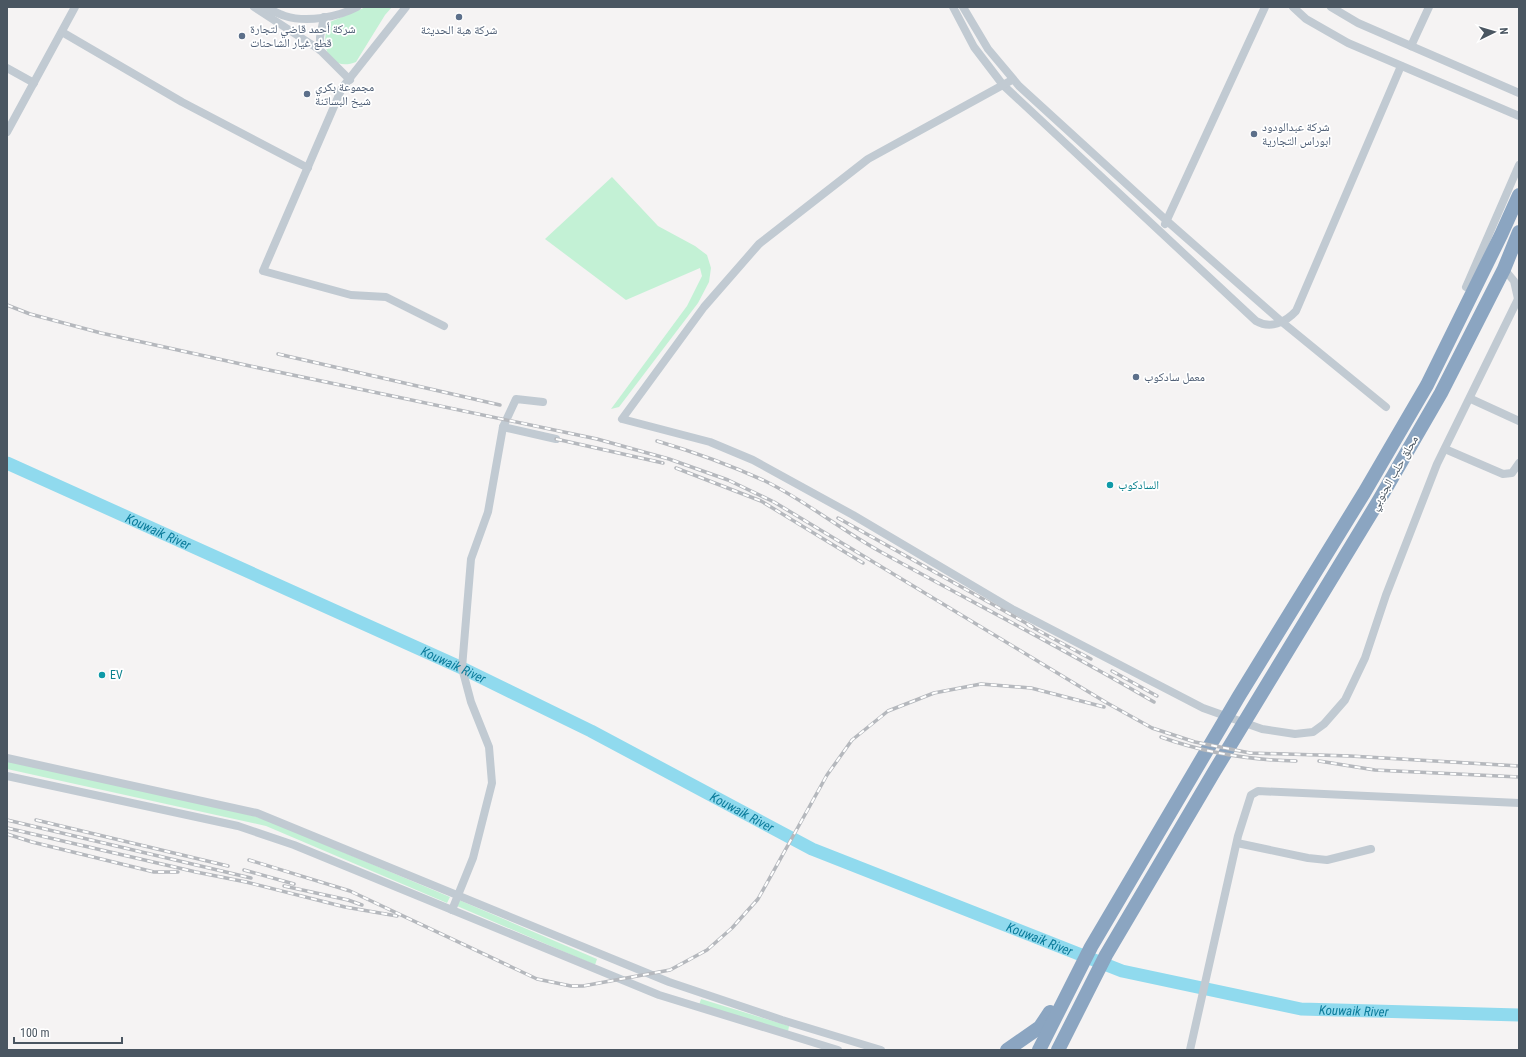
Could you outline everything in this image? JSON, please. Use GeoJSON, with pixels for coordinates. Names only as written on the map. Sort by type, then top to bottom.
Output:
{"type":"FeatureCollection","features":[{"type":"Feature","properties":{"kind":"highway"},"geometry":{"type":"LineString","coordinates":[[1039,1050],[1091,947],[1239,696],[1364,493],[1426,385],[1501,235],[1519,195]]}},
{"type":"Feature","properties":{"kind":"highway","name":"محلق حلب الجنوبي"},"geometry":{"type":"LineString","coordinates":[[1058,1050],[1106,955],[1214,772],[1378,502],[1441,394],[1504,269],[1519,232]]}},
{"type":"Feature","properties":{"kind":"highway"},"geometry":{"type":"LineString","coordinates":[[1008,1050],[1040,1027],[1077,974]]}},
{"type":"Feature","properties":{"kind":"street"},"geometry":{"type":"LineString","coordinates":[[7,132],[75,7]]}},
{"type":"Feature","properties":{"kind":"street"},"geometry":{"type":"LineString","coordinates":[[254,7],[320,50],[350,80]]}},
{"type":"Feature","properties":{"kind":"street"},"geometry":{"type":"LineString","coordinates":[[270,8],[286,16],[302,18],[324,17],[357,7]]}},
{"type":"Feature","properties":{"kind":"street"},"geometry":{"type":"LineString","coordinates":[[406,7],[350,80],[342,88],[264,271],[351,295],[386,297],[444,326]]}},
{"type":"Feature","properties":{"kind":"street"},"geometry":{"type":"LineString","coordinates":[[1161,231],[1167,221],[1265,7]]}},
{"type":"Feature","properties":{"kind":"street"},"geometry":{"type":"LineString","coordinates":[[1293,7],[1306,19],[1348,43],[1519,116]]}},
{"type":"Feature","properties":{"kind":"street"},"geometry":{"type":"LineString","coordinates":[[1331,7],[1358,23],[1519,93]]}},
{"type":"Feature","properties":{"kind":"street"},"geometry":{"type":"LineString","coordinates":[[1411,46],[1429,7]]}},
{"type":"Feature","properties":{"kind":"street"},"geometry":{"type":"LineString","coordinates":[[1386,407],[1282,322],[1167,221],[1012,80],[988,49],[965,8],[954,10],[974,47],[1003,85],[1256,321],[1268,326],[1282,322],[1292,316],[1300,303],[1401,66]]}},
{"type":"Feature","properties":{"kind":"street"},"geometry":{"type":"LineString","coordinates":[[320,50],[321,30],[324,17]]}},
{"type":"Feature","properties":{"kind":"street"},"geometry":{"type":"LineString","coordinates":[[62,32],[182,102],[308,168]]}},
{"type":"Feature","properties":{"kind":"street"},"geometry":{"type":"LineString","coordinates":[[7,68],[34,83]]}},
{"type":"Feature","properties":{"kind":"street"},"geometry":{"type":"LineString","coordinates":[[1012,80],[868,159],[759,244],[704,307],[622,419],[710,442],[753,460],[853,515],[1012,609],[1203,708],[1262,729],[1295,734],[1313,732],[1324,724],[1345,700],[1365,658],[1392,581],[1437,464],[1471,399],[1519,298],[1514,282],[1504,269]]}},
{"type":"Feature","properties":{"kind":"street"},"geometry":{"type":"LineString","coordinates":[[1090,165],[1097,158]]}},
{"type":"Feature","properties":{"kind":"street"},"geometry":{"type":"LineString","coordinates":[[1466,287],[1519,164]]}},
{"type":"Feature","properties":{"kind":"street"},"geometry":{"type":"LineString","coordinates":[[452,910],[473,858],[492,783],[489,747],[471,702],[462,668],[471,560],[488,512],[503,427],[516,399],[542,402]]}},
{"type":"Feature","properties":{"kind":"street"},"geometry":{"type":"LineString","coordinates":[[1471,399],[1519,421]]}},
{"type":"Feature","properties":{"kind":"street"},"geometry":{"type":"LineString","coordinates":[[503,427],[556,439]]}},
{"type":"Feature","properties":{"kind":"street"},"geometry":{"type":"LineString","coordinates":[[1445,449],[1503,474],[1512,473],[1518,468]]}},
{"type":"Feature","properties":{"kind":"street"},"geometry":{"type":"LineString","coordinates":[[7,758],[257,813],[669,982],[782,1020],[881,1050]]}},
{"type":"Feature","properties":{"kind":"street"},"geometry":{"type":"LineString","coordinates":[[7,776],[238,826],[294,845],[658,995],[838,1050]]}},
{"type":"Feature","properties":{"kind":"street"},"geometry":{"type":"LineString","coordinates":[[1190,1050],[1237,842],[1251,795],[1258,791],[1519,803]]}},
{"type":"Feature","properties":{"kind":"street"},"geometry":{"type":"LineString","coordinates":[[1237,842],[1308,858],[1327,860],[1371,850]]}},
{"type":"Feature","properties":{"kind":"green space"},"geometry":{"type":"Polygon","coordinates":[[[366,7],[392,7],[385,15],[356,62],[347,64],[339,63],[333,60],[328,54],[325,39],[330,22],[366,7]]]}},
{"type":"Feature","properties":{"kind":"green space"},"geometry":{"type":"Polygon","coordinates":[[[612,177],[658,226],[695,246],[707,255],[711,268],[709,282],[698,303],[619,407],[611,409],[687,306],[702,276],[700,268],[626,300],[545,239],[612,177]]]}},
{"type":"Feature","properties":{"kind":"green space"},"geometry":{"type":"Polygon","coordinates":[[[7,761],[246,814],[267,820],[450,897],[447,903],[266,826],[7,769],[7,761]]]}},
{"type":"Feature","properties":{"kind":"green space"},"geometry":{"type":"Polygon","coordinates":[[[459,900],[597,959],[595,965],[457,906],[459,900]]]}},
{"type":"Feature","properties":{"kind":"green space"},"geometry":{"type":"Polygon","coordinates":[[[701,999],[789,1026],[788,1032],[699,1005],[701,999]]]}},
{"type":"Feature","properties":{"kind":"waterway","name":"Kouwaik River"},"geometry":{"type":"LineString","coordinates":[[7,463],[462,668],[591,731],[812,849],[1122,971],[1301,1009],[1519,1015]]}},
{"type":"Feature","properties":{"kind":"railway"},"geometry":{"type":"LineString","coordinates":[[7,305],[30,314],[101,333],[597,439],[669,459],[728,480],[774,502],[1107,703],[1152,728],[1195,742],[1250,753],[1350,756],[1519,766]]}},
{"type":"Feature","properties":{"kind":"railway"},"geometry":{"type":"LineString","coordinates":[[278,354],[500,405]]}},
{"type":"Feature","properties":{"kind":"railway"},"geometry":{"type":"LineString","coordinates":[[556,439],[663,463]]}},
{"type":"Feature","properties":{"kind":"railway"},"geometry":{"type":"LineString","coordinates":[[657,441],[698,454],[765,481],[809,506],[881,552],[1052,644],[1154,702]]}},
{"type":"Feature","properties":{"kind":"railway"},"geometry":{"type":"LineString","coordinates":[[676,468],[761,501],[863,563]]}},
{"type":"Feature","properties":{"kind":"railway"},"geometry":{"type":"LineString","coordinates":[[838,518],[1033,627]]}},
{"type":"Feature","properties":{"kind":"railway"},"geometry":{"type":"LineString","coordinates":[[1028,625],[1091,659]]}},
{"type":"Feature","properties":{"kind":"railway"},"geometry":{"type":"LineString","coordinates":[[1112,671],[1157,696]]}},
{"type":"Feature","properties":{"kind":"railway"},"geometry":{"type":"LineString","coordinates":[[249,860],[350,891],[537,979],[571,986],[583,986],[670,970],[707,950],[732,928],[758,899],[827,775],[852,740],[888,711],[934,693],[981,684],[1031,688],[1104,707]]}},
{"type":"Feature","properties":{"kind":"railway"},"geometry":{"type":"LineString","coordinates":[[1161,737],[1178,743],[1228,755],[1296,761]]}},
{"type":"Feature","properties":{"kind":"railway"},"geometry":{"type":"LineString","coordinates":[[1319,761],[1375,770],[1519,777]]}},
{"type":"Feature","properties":{"kind":"railway"},"geometry":{"type":"LineString","coordinates":[[7,820],[251,878]]}},
{"type":"Feature","properties":{"kind":"railway"},"geometry":{"type":"LineString","coordinates":[[36,820],[228,866]]}},
{"type":"Feature","properties":{"kind":"railway"},"geometry":{"type":"LineString","coordinates":[[7,828],[196,872],[246,882],[345,907],[397,916]]}},
{"type":"Feature","properties":{"kind":"railway"},"geometry":{"type":"LineString","coordinates":[[7,834],[32,842],[154,872],[178,872]]}},
{"type":"Feature","properties":{"kind":"railway"},"geometry":{"type":"LineString","coordinates":[[244,870],[294,884]]}},
{"type":"Feature","properties":{"kind":"railway"},"geometry":{"type":"LineString","coordinates":[[284,886],[348,900],[362,905]]}},
{"type":"Feature","properties":{"kind":"place","name":"شركة هبة الحديثة"},"geometry":{"type":"Point","coordinates":[459,17]}},
{"type":"Feature","properties":{"kind":"place","name":"شركة أحمد قاضي لتجارة قطع غيار الشاحنات"},"geometry":{"type":"Point","coordinates":[242,36]}},
{"type":"Feature","properties":{"kind":"place","name":"مجموعة بكري شيخ البساتنة"},"geometry":{"type":"Point","coordinates":[307,94]}},
{"type":"Feature","properties":{"kind":"place","name":"شركة عبدالودود ابوراس التجارية"},"geometry":{"type":"Point","coordinates":[1254,134]}},
{"type":"Feature","properties":{"kind":"place","name":"معمل سادكوب"},"geometry":{"type":"Point","coordinates":[1136,377]}},
{"type":"Feature","properties":{"kind":"place","name":"السادكوب"},"geometry":{"type":"Point","coordinates":[1110,485]}},
{"type":"Feature","properties":{"kind":"place","name":"EV"},"geometry":{"type":"Point","coordinates":[102,675]}}]}
